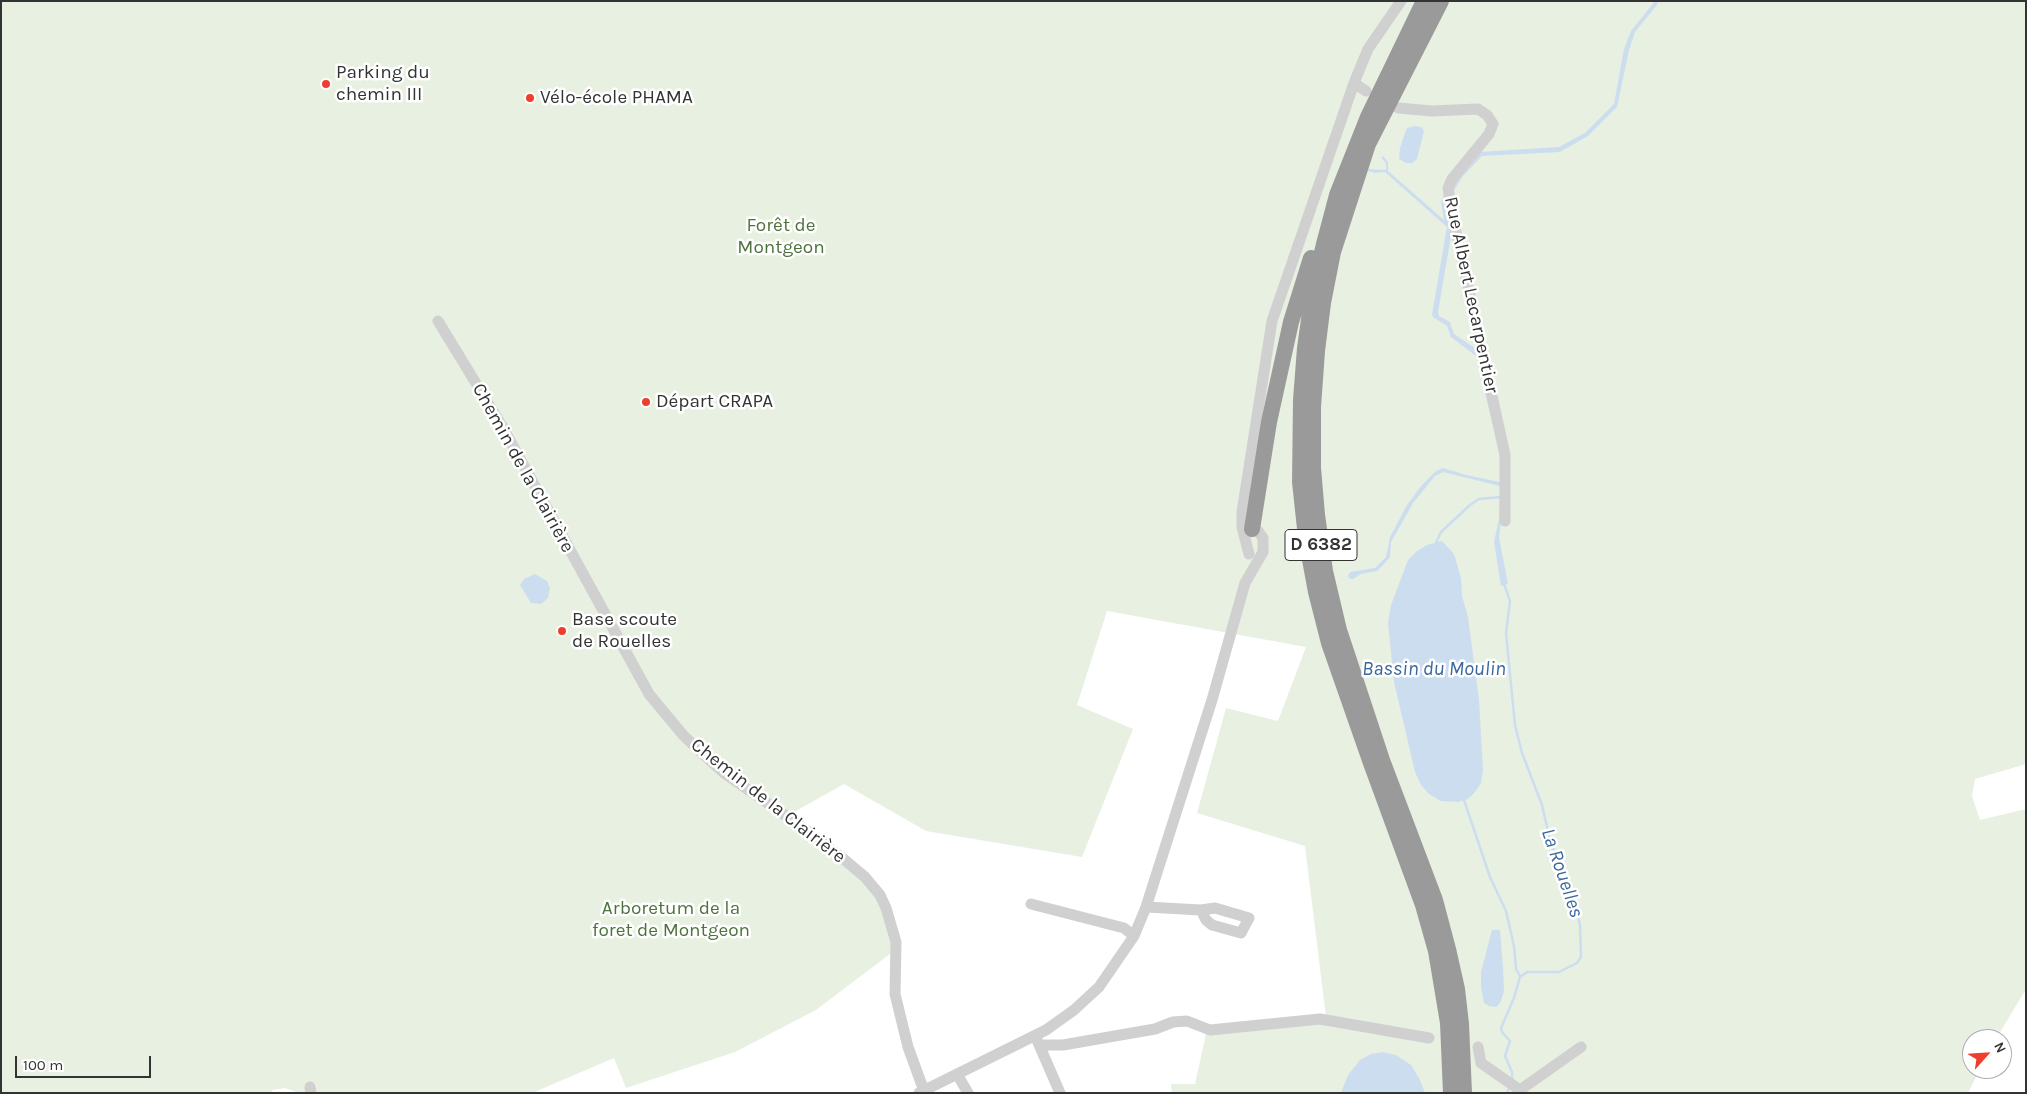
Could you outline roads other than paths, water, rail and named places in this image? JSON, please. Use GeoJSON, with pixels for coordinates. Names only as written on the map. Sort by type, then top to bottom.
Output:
{"type":"FeatureCollection","features":[{"type":"Feature","properties":{"kind":"highway","name":"D 6382"},"geometry":{"type":"LineString","coordinates":[[1424,1],[1368,117],[1338,195],[1313,291],[1300,400],[1300,482],[1306,538],[1316,592],[1329,643],[1423,905],[1436,951],[1448,1023],[1451,1093]]}},
{"type":"Feature","properties":{"kind":"highway","name":"D 6382"},"geometry":{"type":"LineString","coordinates":[[1441,1],[1368,144],[1334,252],[1323,303],[1317,350],[1313,407],[1313,468],[1325,571],[1339,630],[1380,751],[1435,900],[1448,949],[1460,1015],[1464,1088]]}},
{"type":"Feature","properties":{"kind":"highway"},"geometry":{"type":"LineString","coordinates":[[1247,528],[1291,322],[1328,201],[1368,117]]}},
{"type":"Feature","properties":{"kind":"street"},"geometry":{"type":"LineString","coordinates":[[921,1092],[957,1074],[1038,1041],[1099,987],[1134,936],[1146,907],[1212,700],[1245,583],[1249,554],[1247,528],[1242,512],[1272,321],[1354,83],[1368,49],[1401,1]]}},
{"type":"Feature","properties":{"kind":"street"},"geometry":{"type":"LineString","coordinates":[[1354,83],[1366,91]]}},
{"type":"Feature","properties":{"kind":"street","name":"Rue Albert Lecarpentier"},"geometry":{"type":"LineString","coordinates":[[1398,108],[1432,111],[1478,109],[1487,114],[1493,124],[1489,134],[1452,179],[1450,193],[1456,232],[1505,455],[1505,521]]}},
{"type":"Feature","properties":{"kind":"street","name":"Chemin de la Clairière"},"geometry":{"type":"LineString","coordinates":[[438,321],[502,426],[649,694],[683,735],[704,755],[724,772],[840,856],[865,877],[880,894],[896,942],[895,994],[921,1092]]}},
{"type":"Feature","properties":{"kind":"street"},"geometry":{"type":"LineString","coordinates":[[1245,583],[1263,552],[1264,544],[1258,530],[1247,528]]}},
{"type":"Feature","properties":{"kind":"street"},"geometry":{"type":"LineString","coordinates":[[1031,904],[1124,928],[1134,936]]}},
{"type":"Feature","properties":{"kind":"street"},"geometry":{"type":"LineString","coordinates":[[1146,907],[1201,910]]}},
{"type":"Feature","properties":{"kind":"street"},"geometry":{"type":"LineString","coordinates":[[1038,1041],[1063,1045],[1155,1029],[1173,1022],[1187,1021],[1210,1030],[1320,1019],[1429,1038]]}},
{"type":"Feature","properties":{"kind":"street"},"geometry":{"type":"LineString","coordinates":[[1038,1041],[1060,1093]]}},
{"type":"Feature","properties":{"kind":"street"},"geometry":{"type":"LineString","coordinates":[[1478,1047],[1480,1063],[1519,1091],[1581,1047]]}},
{"type":"Feature","properties":{"kind":"street"},"geometry":{"type":"LineString","coordinates":[[957,1074],[968,1093]]}},
{"type":"Feature","properties":{"kind":"water"},"geometry":{"type":"Polygon","coordinates":[[[1655,1],[1658,1],[1657,5],[1635,32],[1629,50],[1617,107],[1588,136],[1560,152],[1482,156],[1462,177],[1452,194],[1451,187],[1479,152],[1559,147],[1585,133],[1614,104],[1624,49],[1631,31],[1655,1]]]}},
{"type":"Feature","properties":{"kind":"water"},"geometry":{"type":"Polygon","coordinates":[[[1421,127],[1424,131],[1417,159],[1412,163],[1406,163],[1399,159],[1400,148],[1407,128],[1421,127]]]}},
{"type":"Feature","properties":{"kind":"water"},"geometry":{"type":"Polygon","coordinates":[[[1383,156],[1388,162],[1388,171],[1444,220],[1441,201],[1444,194],[1452,230],[1438,312],[1439,316],[1450,322],[1454,334],[1479,351],[1504,451],[1503,509],[1499,537],[1508,584],[1501,586],[1494,542],[1499,519],[1500,486],[1443,472],[1435,476],[1413,503],[1391,542],[1390,557],[1383,565],[1377,571],[1361,574],[1353,579],[1350,579],[1348,576],[1350,572],[1375,568],[1386,557],[1390,537],[1407,505],[1422,485],[1436,471],[1443,468],[1500,482],[1498,446],[1476,356],[1451,337],[1447,326],[1433,317],[1432,314],[1447,227],[1385,172],[1375,173],[1367,171],[1367,169],[1386,170],[1386,163],[1381,157],[1383,156]]]}},
{"type":"Feature","properties":{"kind":"water","name":"Bassin du Moulin"},"geometry":{"type":"Polygon","coordinates":[[[1442,541],[1454,554],[1461,578],[1462,596],[1468,617],[1479,700],[1483,770],[1481,783],[1468,799],[1458,802],[1441,801],[1429,794],[1421,785],[1415,772],[1394,682],[1388,623],[1391,605],[1408,560],[1427,545],[1442,541]]]}},
{"type":"Feature","properties":{"kind":"water"},"geometry":{"type":"Polygon","coordinates":[[[535,574],[547,581],[550,588],[548,598],[541,604],[531,603],[520,585],[524,579],[535,574]]]}},
{"type":"Feature","properties":{"kind":"water"},"geometry":{"type":"Polygon","coordinates":[[[1492,930],[1500,930],[1503,968],[1504,992],[1500,1003],[1496,1007],[1484,1003],[1481,988],[1481,972],[1492,930]]]}},
{"type":"Feature","properties":{"kind":"water"},"geometry":{"type":"Polygon","coordinates":[[[1383,1052],[1396,1055],[1411,1065],[1425,1093],[1341,1093],[1348,1075],[1360,1060],[1371,1054],[1383,1052]]]}},
{"type":"Feature","properties":{"kind":"waterway"},"geometry":{"type":"LineString","coordinates":[[1436,543],[1441,532],[1470,505],[1479,499],[1501,497]]}},
{"type":"Feature","properties":{"kind":"waterway","name":"La Rouelles"},"geometry":{"type":"LineString","coordinates":[[1504,584],[1510,601],[1506,633],[1515,725],[1522,753],[1542,805],[1551,844],[1573,894],[1580,925],[1581,957],[1577,963],[1559,972],[1527,972],[1520,977],[1514,998],[1501,1028],[1510,1041],[1505,1056],[1512,1072],[1512,1079]]}},
{"type":"Feature","properties":{"kind":"waterway"},"geometry":{"type":"LineString","coordinates":[[1464,800],[1490,877],[1506,911],[1514,946],[1516,969],[1520,976]]}},
{"type":"Feature","properties":{"kind":"waterway","name":"La Rouelles"},"geometry":{"type":"LineString","coordinates":[[1507,1093],[1510,1086]]}},
{"type":"Feature","properties":{"kind":"place","name":"Parking du chemin III"},"geometry":{"type":"Point","coordinates":[326,84]}},
{"type":"Feature","properties":{"kind":"place","name":"Vélo-école PHAMA"},"geometry":{"type":"Point","coordinates":[530,98]}},
{"type":"Feature","properties":{"kind":"place","name":"Départ CRAPA"},"geometry":{"type":"Point","coordinates":[646,402]}},
{"type":"Feature","properties":{"kind":"place","name":"Base scoute de Rouelles"},"geometry":{"type":"Point","coordinates":[562,631]}},
{"type":"Feature","properties":{"kind":"park label","name":"Forêt de Montgeon"},"geometry":{"type":"Point","coordinates":[781,237]}},
{"type":"Feature","properties":{"kind":"park label","name":"Arboretum de la foret de Montgeon"},"geometry":{"type":"Point","coordinates":[671,920]}}]}
